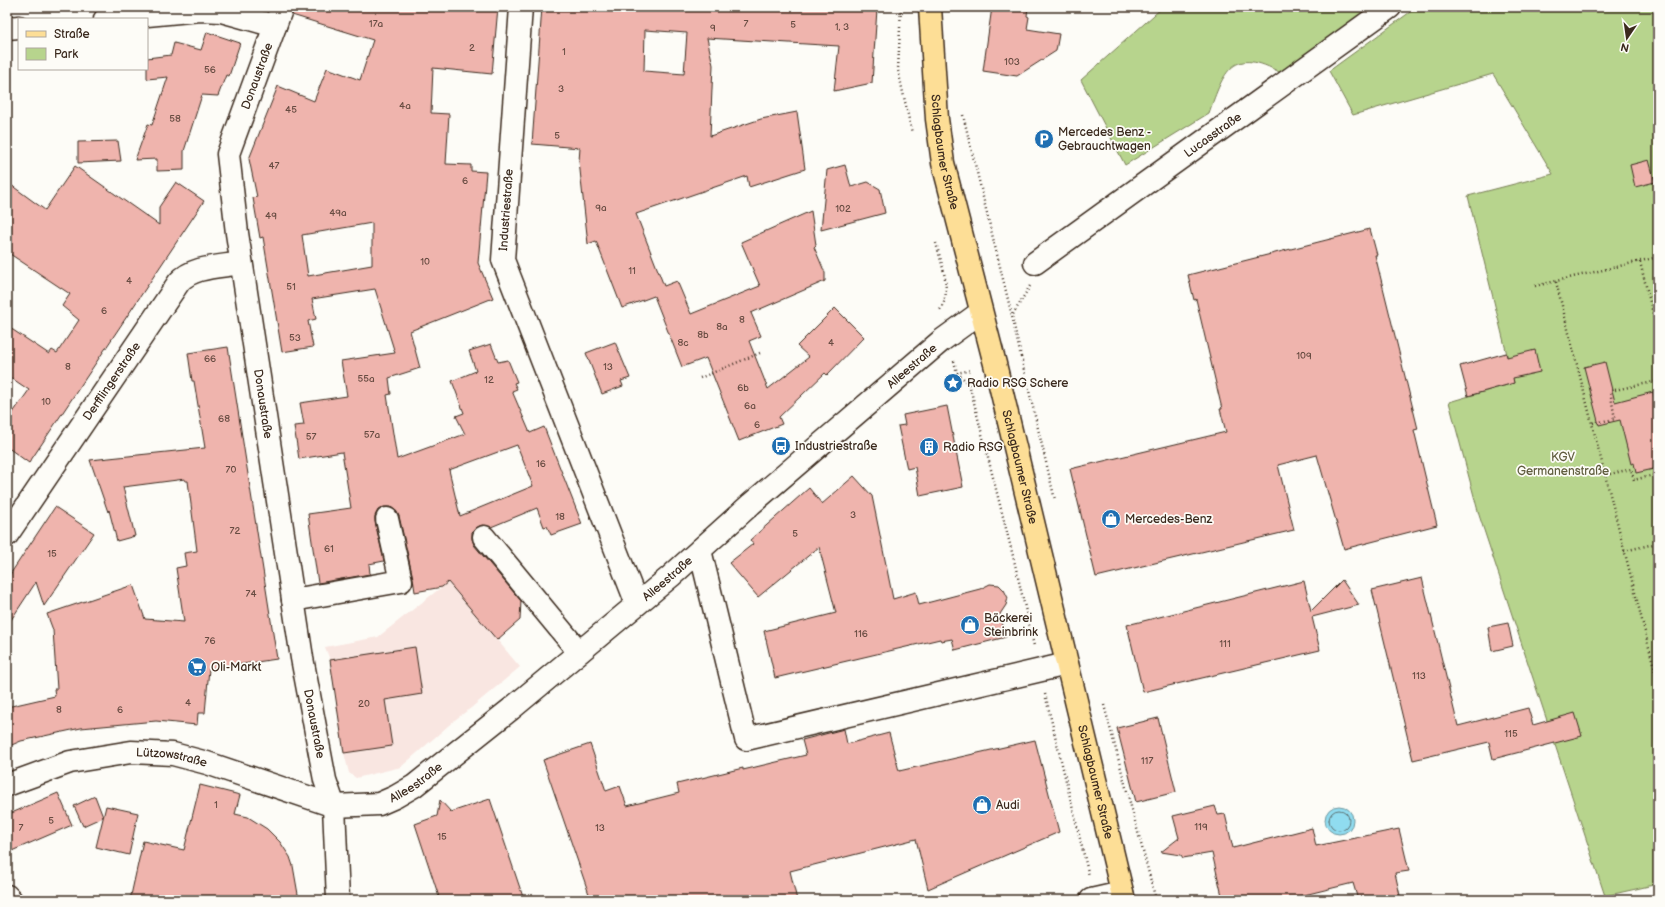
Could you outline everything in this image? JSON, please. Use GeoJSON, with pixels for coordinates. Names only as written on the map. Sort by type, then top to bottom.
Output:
{"type":"FeatureCollection","features":[{"type":"Feature","properties":{"kind":"main road","name":"Schlagbaumer Straße"},"geometry":{"type":"LineString","coordinates":[[930,7],[936,119],[942,155],[995,364],[1123,896]]}},
{"type":"Feature","properties":{"kind":"street","name":"Industriestraße"},"geometry":{"type":"LineString","coordinates":[[521,7],[503,260],[637,604]]}},
{"type":"Feature","properties":{"kind":"street","name":"Lucasstraße"},"geometry":{"type":"LineString","coordinates":[[1035,263],[1390,7]]}},
{"type":"Feature","properties":{"kind":"street"},"geometry":{"type":"LineString","coordinates":[[116,18],[200,10],[279,17]]}},
{"type":"Feature","properties":{"kind":"street","name":"Donaustraße"},"geometry":{"type":"LineString","coordinates":[[279,17],[228,154],[241,263],[302,658],[324,780],[334,806],[338,900]]}},
{"type":"Feature","properties":{"kind":"street"},"geometry":{"type":"LineString","coordinates":[[7,28],[18,27]]}},
{"type":"Feature","properties":{"kind":"street","name":"Derfflingerstraße"},"geometry":{"type":"LineString","coordinates":[[7,535],[185,275],[195,271],[241,263]]}},
{"type":"Feature","properties":{"kind":"street","name":"Alleestraße"},"geometry":{"type":"LineString","coordinates":[[334,806],[379,804],[396,797],[414,786],[473,740],[637,604],[941,341],[981,312]]}},
{"type":"Feature","properties":{"kind":"street"},"geometry":{"type":"LineString","coordinates":[[293,600],[401,581],[387,519]]}},
{"type":"Feature","properties":{"kind":"street"},"geometry":{"type":"LineString","coordinates":[[484,537],[579,652]]}},
{"type":"Feature","properties":{"kind":"street"},"geometry":{"type":"LineString","coordinates":[[700,550],[746,739],[1067,664]]}},
{"type":"Feature","properties":{"kind":"street","name":"Lützowstraße"},"geometry":{"type":"LineString","coordinates":[[7,785],[70,762],[131,752],[173,754],[207,763],[269,783],[334,806]]}},
{"type":"Feature","properties":{"kind":"street"},"geometry":{"type":"LineString","coordinates":[[7,896],[11,900]]}},
{"type":"Feature","properties":{"kind":"street"},"geometry":{"type":"LineString","coordinates":[[1093,900],[1123,896]]}},
{"type":"Feature","properties":{"kind":"path"},"geometry":{"type":"LineString","coordinates":[[962,113],[1056,504]]}},
{"type":"Feature","properties":{"kind":"path"},"geometry":{"type":"LineString","coordinates":[[1535,286],[1658,257]]}},
{"type":"Feature","properties":{"kind":"path"},"geometry":{"type":"LineString","coordinates":[[1640,262],[1658,334]]}},
{"type":"Feature","properties":{"kind":"path"},"geometry":{"type":"LineString","coordinates":[[1556,282],[1658,683]]}},
{"type":"Feature","properties":{"kind":"path"},"geometry":{"type":"LineString","coordinates":[[1012,316],[1031,284]]}},
{"type":"Feature","properties":{"kind":"path"},"geometry":{"type":"LineString","coordinates":[[700,378],[760,353]]}},
{"type":"Feature","properties":{"kind":"path"},"geometry":{"type":"LineString","coordinates":[[995,364],[1021,357]]}},
{"type":"Feature","properties":{"kind":"path"},"geometry":{"type":"LineString","coordinates":[[957,373],[970,387],[1013,556],[1093,900]]}},
{"type":"Feature","properties":{"kind":"path"},"geometry":{"type":"LineString","coordinates":[[1593,423],[1615,419],[1610,392],[1658,380]]}},
{"type":"Feature","properties":{"kind":"path"},"geometry":{"type":"LineString","coordinates":[[1606,475],[1631,469],[1634,480],[1658,474]]}},
{"type":"Feature","properties":{"kind":"path"},"geometry":{"type":"LineString","coordinates":[[1624,551],[1658,543]]}},
{"type":"Feature","properties":{"kind":"path"},"geometry":{"type":"LineString","coordinates":[[1104,704],[1156,900]]}},
{"type":"Feature","properties":{"kind":"shaded area"},"geometry":{"type":"Polygon","coordinates":[[[448,582],[520,667],[456,719],[401,767],[356,778],[349,773],[344,753],[330,660],[325,647],[378,637],[448,582]]]}},
{"type":"Feature","properties":{"kind":"green space"},"geometry":{"type":"Polygon","coordinates":[[[1163,7],[1373,7],[1281,73],[1265,65],[1252,62],[1241,62],[1233,67],[1226,74],[1220,85],[1209,113],[1125,165],[1081,80],[1163,7]]]}},
{"type":"Feature","properties":{"kind":"green space","name":"KGV Germanenstraße"},"geometry":{"type":"Polygon","coordinates":[[[1417,7],[1658,7],[1658,884],[1605,896],[1479,515],[1449,402],[1514,383],[1468,196],[1553,174],[1493,74],[1353,115],[1329,71],[1417,7]]]}},
{"type":"Feature","properties":{"kind":"water"},"geometry":{"type":"Polygon","coordinates":[[[1339,806],[1349,810],[1353,820],[1349,830],[1339,834],[1329,830],[1325,820],[1329,810],[1339,806]]]}},
{"type":"Feature","properties":{"kind":"building"},"geometry":{"type":"Polygon","coordinates":[[[294,7],[498,7],[492,74],[433,68],[431,113],[449,114],[446,164],[471,165],[471,171],[486,172],[478,263],[493,298],[410,331],[420,368],[389,378],[391,394],[387,395],[397,459],[465,434],[456,416],[464,413],[452,381],[476,371],[469,351],[491,344],[498,362],[508,360],[517,382],[514,383],[517,389],[512,391],[530,433],[544,427],[582,524],[551,535],[547,526],[544,527],[537,508],[491,527],[482,525],[472,532],[474,545],[521,601],[520,620],[497,640],[448,582],[442,587],[415,592],[399,516],[391,507],[384,507],[378,510],[375,516],[384,561],[369,564],[370,574],[318,583],[308,514],[351,508],[342,452],[299,459],[294,426],[304,425],[300,403],[347,396],[341,361],[395,353],[375,289],[312,299],[316,319],[308,321],[313,347],[282,352],[263,237],[260,238],[253,198],[257,197],[249,159],[278,86],[314,101],[327,68],[360,80],[373,40],[292,15],[294,7]],[[372,223],[302,235],[308,276],[372,265],[372,223]],[[517,445],[449,470],[460,516],[533,486],[517,445]]]}},
{"type":"Feature","properties":{"kind":"building"},"geometry":{"type":"Polygon","coordinates":[[[542,7],[849,7],[877,9],[872,83],[834,91],[839,46],[707,38],[713,65],[710,136],[761,119],[797,112],[805,169],[749,187],[747,176],[636,214],[664,286],[677,281],[691,314],[760,286],[741,242],[811,211],[816,245],[814,247],[825,273],[825,281],[751,313],[761,336],[749,341],[768,389],[809,357],[797,346],[835,308],[864,337],[827,375],[825,373],[779,417],[782,424],[739,441],[706,358],[682,367],[654,296],[622,308],[596,241],[588,244],[579,161],[580,148],[532,144],[542,7]],[[645,30],[644,71],[684,74],[687,33],[645,30]]]}},
{"type":"Feature","properties":{"kind":"building"},"geometry":{"type":"Polygon","coordinates":[[[992,7],[1028,7],[1027,16],[1029,17],[1027,29],[1059,34],[1056,51],[1017,76],[983,71],[992,7]]]}},
{"type":"Feature","properties":{"kind":"building"},"geometry":{"type":"Polygon","coordinates":[[[207,32],[240,43],[229,76],[226,75],[218,96],[202,95],[184,151],[184,170],[157,171],[157,159],[135,160],[148,124],[152,125],[168,77],[147,79],[148,58],[171,55],[174,43],[201,50],[207,32]]]}},
{"type":"Feature","properties":{"kind":"building"},"geometry":{"type":"Polygon","coordinates":[[[118,141],[121,161],[78,163],[78,142],[118,141]]]}},
{"type":"Feature","properties":{"kind":"building"},"geometry":{"type":"Polygon","coordinates":[[[1649,160],[1655,182],[1635,187],[1630,165],[1649,160]]]}},
{"type":"Feature","properties":{"kind":"building"},"geometry":{"type":"Polygon","coordinates":[[[845,165],[851,187],[868,182],[880,189],[885,213],[821,230],[827,170],[845,165]]]}},
{"type":"Feature","properties":{"kind":"building"},"geometry":{"type":"Polygon","coordinates":[[[75,166],[159,225],[159,207],[176,182],[204,201],[29,463],[7,447],[7,421],[29,390],[7,375],[7,326],[49,354],[52,350],[57,353],[79,320],[62,306],[70,294],[7,252],[7,182],[45,210],[75,166]]]}},
{"type":"Feature","properties":{"kind":"building"},"geometry":{"type":"Polygon","coordinates":[[[1370,229],[1377,255],[1375,255],[1418,429],[1414,430],[1437,525],[1344,549],[1317,455],[1278,465],[1294,530],[1096,577],[1070,469],[1226,432],[1196,299],[1194,300],[1188,275],[1370,229]]]}},
{"type":"Feature","properties":{"kind":"building"},"geometry":{"type":"Polygon","coordinates":[[[615,342],[630,378],[621,381],[623,386],[602,394],[586,353],[615,342]]]}},
{"type":"Feature","properties":{"kind":"building"},"geometry":{"type":"Polygon","coordinates":[[[228,347],[277,659],[209,669],[205,713],[198,713],[197,725],[156,721],[81,728],[21,741],[7,747],[7,707],[55,696],[54,689],[57,689],[53,630],[47,614],[133,585],[145,619],[184,622],[176,568],[186,566],[184,553],[197,551],[188,481],[185,481],[185,479],[123,487],[135,536],[117,541],[109,510],[108,512],[90,460],[205,448],[188,353],[228,347]]]}},
{"type":"Feature","properties":{"kind":"building"},"geometry":{"type":"Polygon","coordinates":[[[1535,350],[1540,372],[1513,378],[1514,383],[1468,396],[1460,366],[1506,353],[1507,357],[1535,350]]]}},
{"type":"Feature","properties":{"kind":"building"},"geometry":{"type":"Polygon","coordinates":[[[1605,362],[1615,402],[1653,392],[1658,411],[1658,468],[1636,473],[1634,463],[1631,464],[1620,420],[1599,425],[1584,367],[1605,362]]]}},
{"type":"Feature","properties":{"kind":"building","name":"Radio RSG"},"geometry":{"type":"Polygon","coordinates":[[[947,406],[963,487],[920,496],[915,467],[907,469],[898,426],[905,425],[903,415],[947,406]]]}},
{"type":"Feature","properties":{"kind":"building"},"geometry":{"type":"Polygon","coordinates":[[[854,476],[872,496],[893,599],[916,592],[919,605],[980,589],[990,584],[999,585],[1004,590],[1008,598],[1006,605],[1000,614],[1006,637],[955,650],[952,639],[941,641],[940,639],[775,678],[764,631],[836,613],[819,547],[758,597],[729,563],[753,544],[750,540],[809,488],[822,504],[854,476]]]}},
{"type":"Feature","properties":{"kind":"building"},"geometry":{"type":"Polygon","coordinates":[[[55,507],[94,533],[44,606],[36,582],[7,626],[7,579],[55,507]]]}},
{"type":"Feature","properties":{"kind":"building"},"geometry":{"type":"Polygon","coordinates":[[[1422,578],[1458,726],[1528,708],[1533,725],[1575,713],[1582,736],[1493,759],[1489,742],[1413,760],[1372,590],[1422,578]]]}},
{"type":"Feature","properties":{"kind":"building"},"geometry":{"type":"Polygon","coordinates":[[[1342,580],[1359,605],[1312,617],[1320,650],[1143,692],[1127,625],[1304,581],[1311,611],[1342,580]]]}},
{"type":"Feature","properties":{"kind":"building"},"geometry":{"type":"Polygon","coordinates":[[[1508,623],[1513,646],[1492,651],[1488,627],[1508,623]]]}},
{"type":"Feature","properties":{"kind":"building"},"geometry":{"type":"Polygon","coordinates":[[[415,647],[422,694],[385,700],[392,746],[344,753],[330,660],[415,647]]]}},
{"type":"Feature","properties":{"kind":"building"},"geometry":{"type":"Polygon","coordinates":[[[1158,718],[1176,792],[1136,802],[1117,728],[1158,718]]]}},
{"type":"Feature","properties":{"kind":"building"},"geometry":{"type":"Polygon","coordinates":[[[844,729],[847,744],[889,733],[899,771],[1035,740],[1059,832],[928,889],[916,839],[790,871],[797,900],[591,900],[543,760],[590,744],[606,791],[620,786],[627,806],[679,793],[677,784],[806,755],[802,740],[844,729]]]}},
{"type":"Feature","properties":{"kind":"building"},"geometry":{"type":"Polygon","coordinates":[[[200,785],[240,795],[235,814],[248,817],[267,829],[280,842],[290,857],[293,866],[299,900],[130,900],[143,841],[184,850],[200,785]]]}},
{"type":"Feature","properties":{"kind":"building"},"geometry":{"type":"Polygon","coordinates":[[[58,793],[72,825],[7,853],[7,815],[58,793]]]}},
{"type":"Feature","properties":{"kind":"building"},"geometry":{"type":"Polygon","coordinates":[[[95,796],[103,817],[83,826],[74,806],[95,796]]]}},
{"type":"Feature","properties":{"kind":"building"},"geometry":{"type":"Polygon","coordinates":[[[490,799],[524,900],[440,900],[415,824],[437,816],[440,800],[451,812],[490,799]]]}},
{"type":"Feature","properties":{"kind":"building"},"geometry":{"type":"Polygon","coordinates":[[[106,806],[138,813],[129,855],[96,847],[106,806]]]}},
{"type":"Feature","properties":{"kind":"building"},"geometry":{"type":"Polygon","coordinates":[[[1215,806],[1218,815],[1225,814],[1233,848],[1312,828],[1316,846],[1399,829],[1409,871],[1395,873],[1401,900],[1358,900],[1353,883],[1284,900],[1223,900],[1212,853],[1183,858],[1181,855],[1161,852],[1179,838],[1173,816],[1215,806]]]}},
{"type":"Feature","properties":{"kind":"place","name":"Mercedes Benz - Gebrauchtwagen"},"geometry":{"type":"Point","coordinates":[1044,139]}},
{"type":"Feature","properties":{"kind":"place","name":"Radio RSG Schere"},"geometry":{"type":"Point","coordinates":[953,383]}},
{"type":"Feature","properties":{"kind":"place","name":"Industriestraße"},"geometry":{"type":"Point","coordinates":[781,446]}},
{"type":"Feature","properties":{"kind":"place","name":"Radio RSG"},"geometry":{"type":"Point","coordinates":[929,447]}},
{"type":"Feature","properties":{"kind":"place","name":"Mercedes-Benz"},"geometry":{"type":"Point","coordinates":[1111,519]}},
{"type":"Feature","properties":{"kind":"place","name":"Bäckerei Steinbrink"},"geometry":{"type":"Point","coordinates":[970,625]}},
{"type":"Feature","properties":{"kind":"place","name":"Oli-Markt"},"geometry":{"type":"Point","coordinates":[197,667]}},
{"type":"Feature","properties":{"kind":"place","name":"Audi"},"geometry":{"type":"Point","coordinates":[982,805]}}]}
